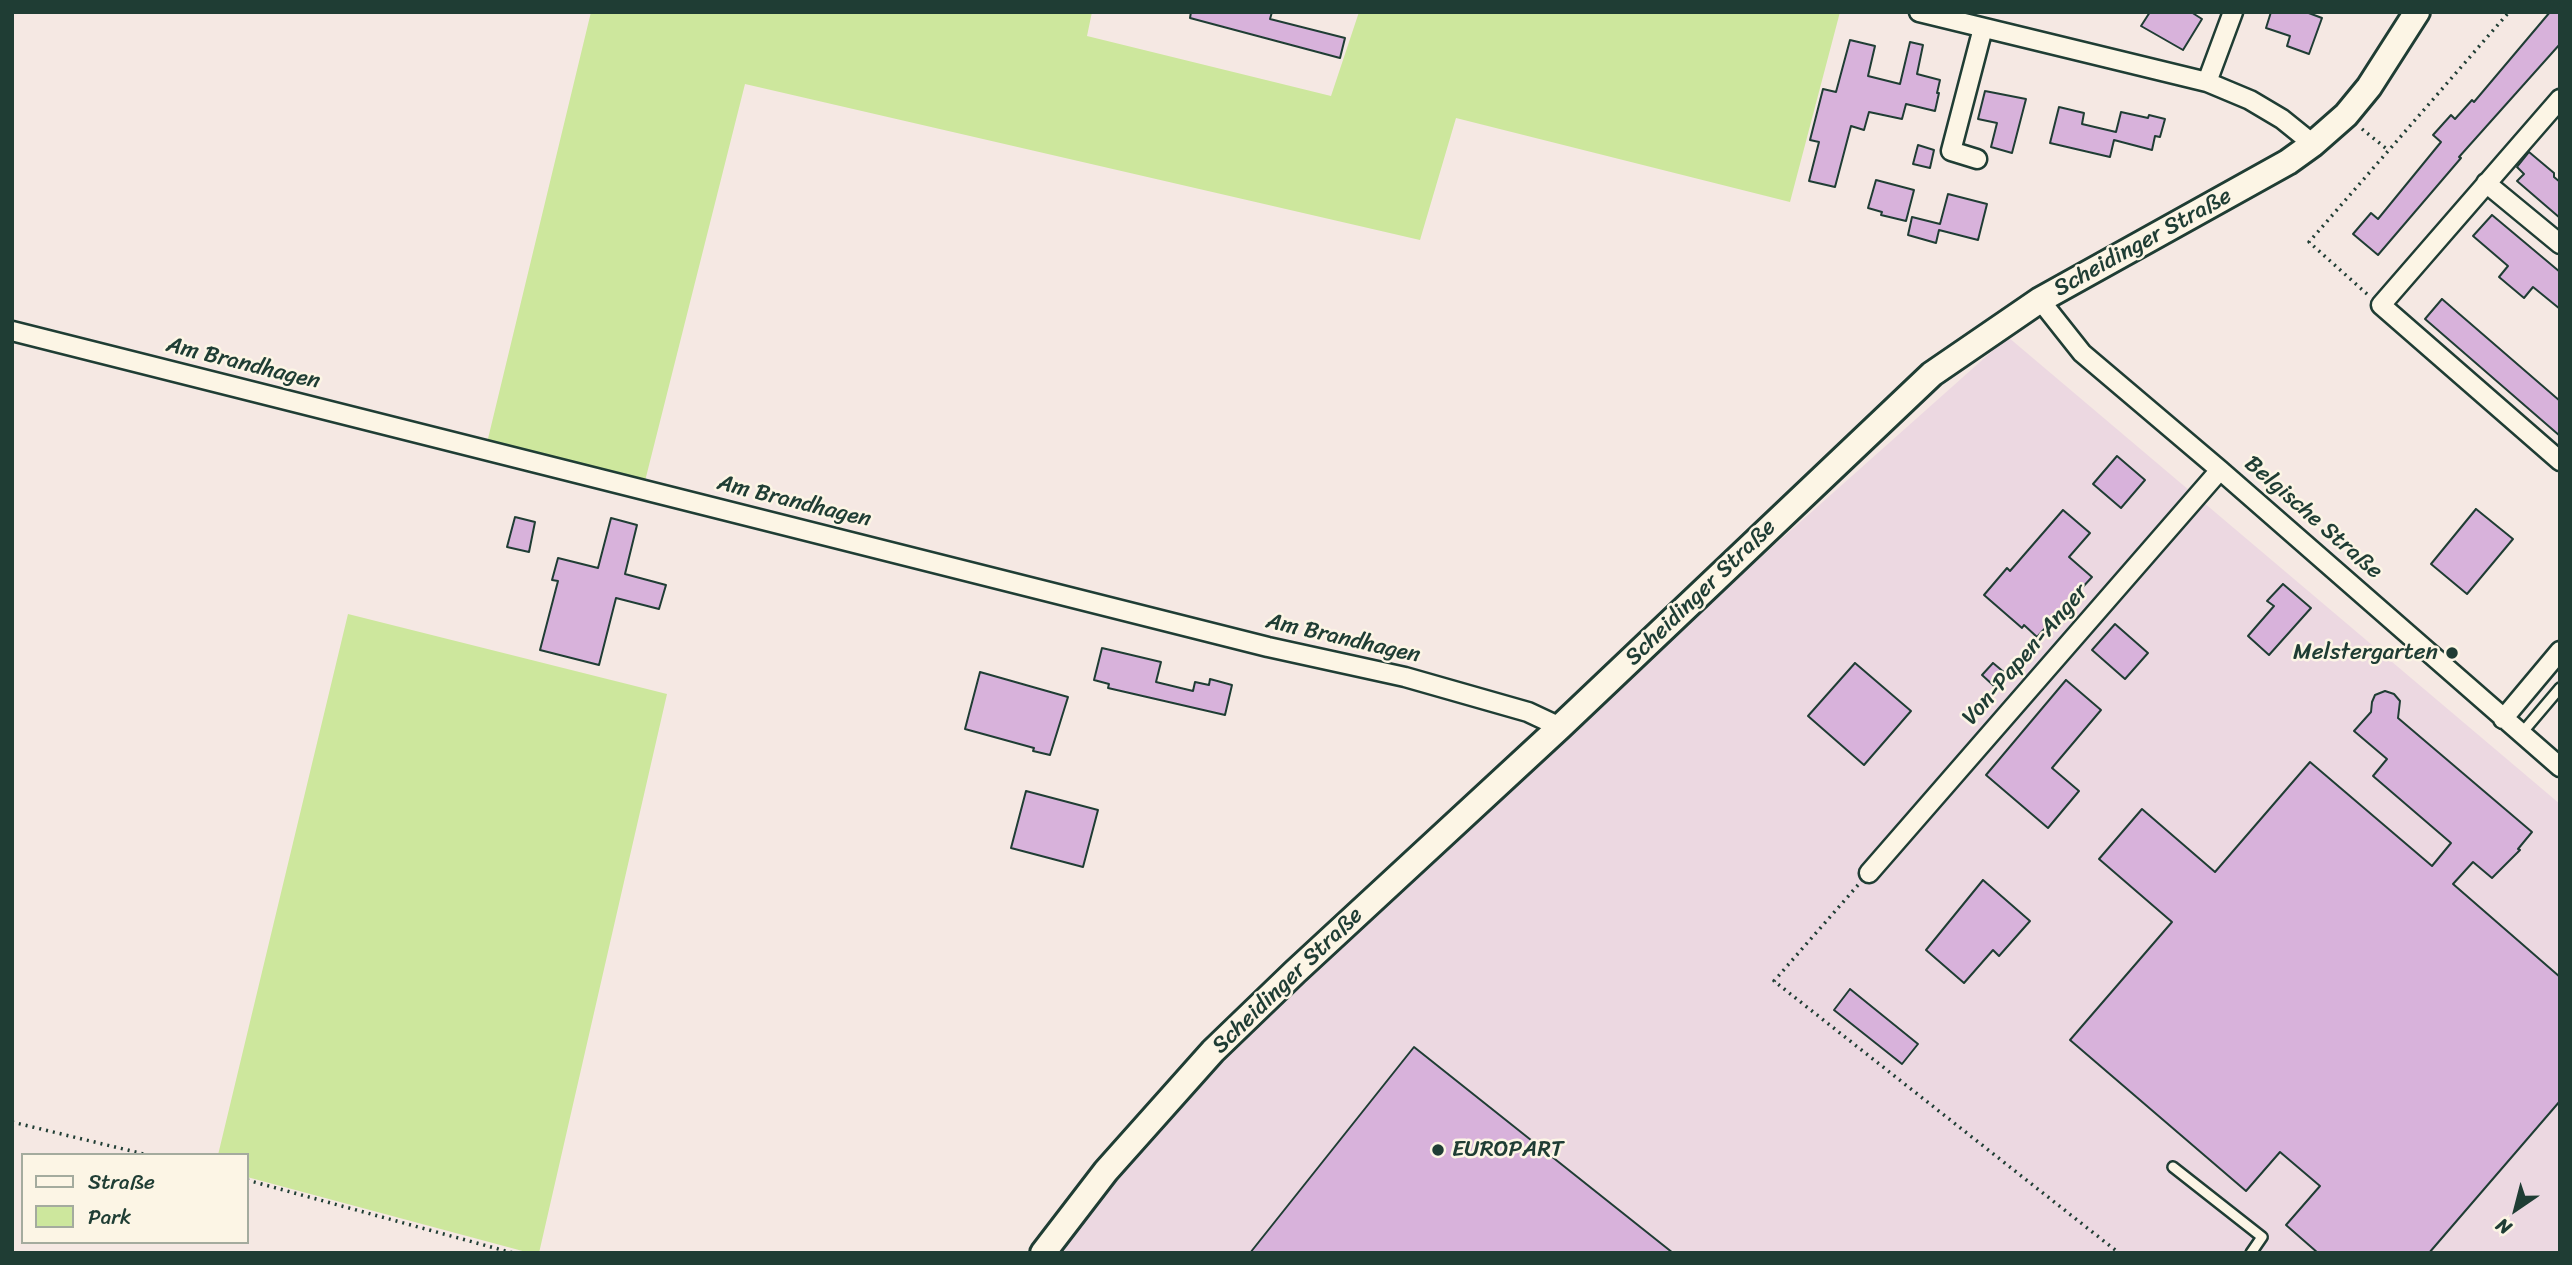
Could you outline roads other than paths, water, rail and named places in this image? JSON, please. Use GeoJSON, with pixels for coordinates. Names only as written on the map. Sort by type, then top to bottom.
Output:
{"type":"FeatureCollection","features":[{"type":"Feature","properties":{"kind":"main road","name":"Scheidinger Straße"},"geometry":{"type":"LineString","coordinates":[[1043,1253],[1106,1171],[1213,1051],[1560,727],[1932,373],[2040,300],[2288,162],[2313,144],[2346,115],[2369,87],[2417,12]]}},
{"type":"Feature","properties":{"kind":"street"},"geometry":{"type":"LineString","coordinates":[[1919,12],[2207,82],[2282,119],[2313,144]]}},
{"type":"Feature","properties":{"kind":"street"},"geometry":{"type":"LineString","coordinates":[[2207,82],[2233,12]]}},
{"type":"Feature","properties":{"kind":"street"},"geometry":{"type":"LineString","coordinates":[[1977,159],[1951,151],[1983,28]]}},
{"type":"Feature","properties":{"kind":"street"},"geometry":{"type":"LineString","coordinates":[[2560,99],[2381,305],[2560,461]]}},
{"type":"Feature","properties":{"kind":"street"},"geometry":{"type":"LineString","coordinates":[[2486,183],[2560,244]]}},
{"type":"Feature","properties":{"kind":"street","name":"Belgische Straße"},"geometry":{"type":"LineString","coordinates":[[2040,300],[2082,353],[2560,767]]}},
{"type":"Feature","properties":{"kind":"street","name":"Am Brandhagen"},"geometry":{"type":"LineString","coordinates":[[12,331],[660,492],[1174,624],[1405,677],[1528,712],[1560,727]]}},
{"type":"Feature","properties":{"kind":"street","name":"Von-Papen-Anger"},"geometry":{"type":"LineString","coordinates":[[1868,873],[2220,470]]}},
{"type":"Feature","properties":{"kind":"street"},"geometry":{"type":"LineString","coordinates":[[2503,719],[2560,651]]}},
{"type":"Feature","properties":{"kind":"lane"},"geometry":{"type":"LineString","coordinates":[[2521,734],[2560,688]]}},
{"type":"Feature","properties":{"kind":"lane"},"geometry":{"type":"LineString","coordinates":[[2173,1167],[2262,1237],[2251,1253]]}},
{"type":"Feature","properties":{"kind":"place","name":"Melstergarten"},"geometry":{"type":"Point","coordinates":[2452,653]}},
{"type":"Feature","properties":{"kind":"place","name":"EUROPART"},"geometry":{"type":"Point","coordinates":[1438,1150]}}]}
